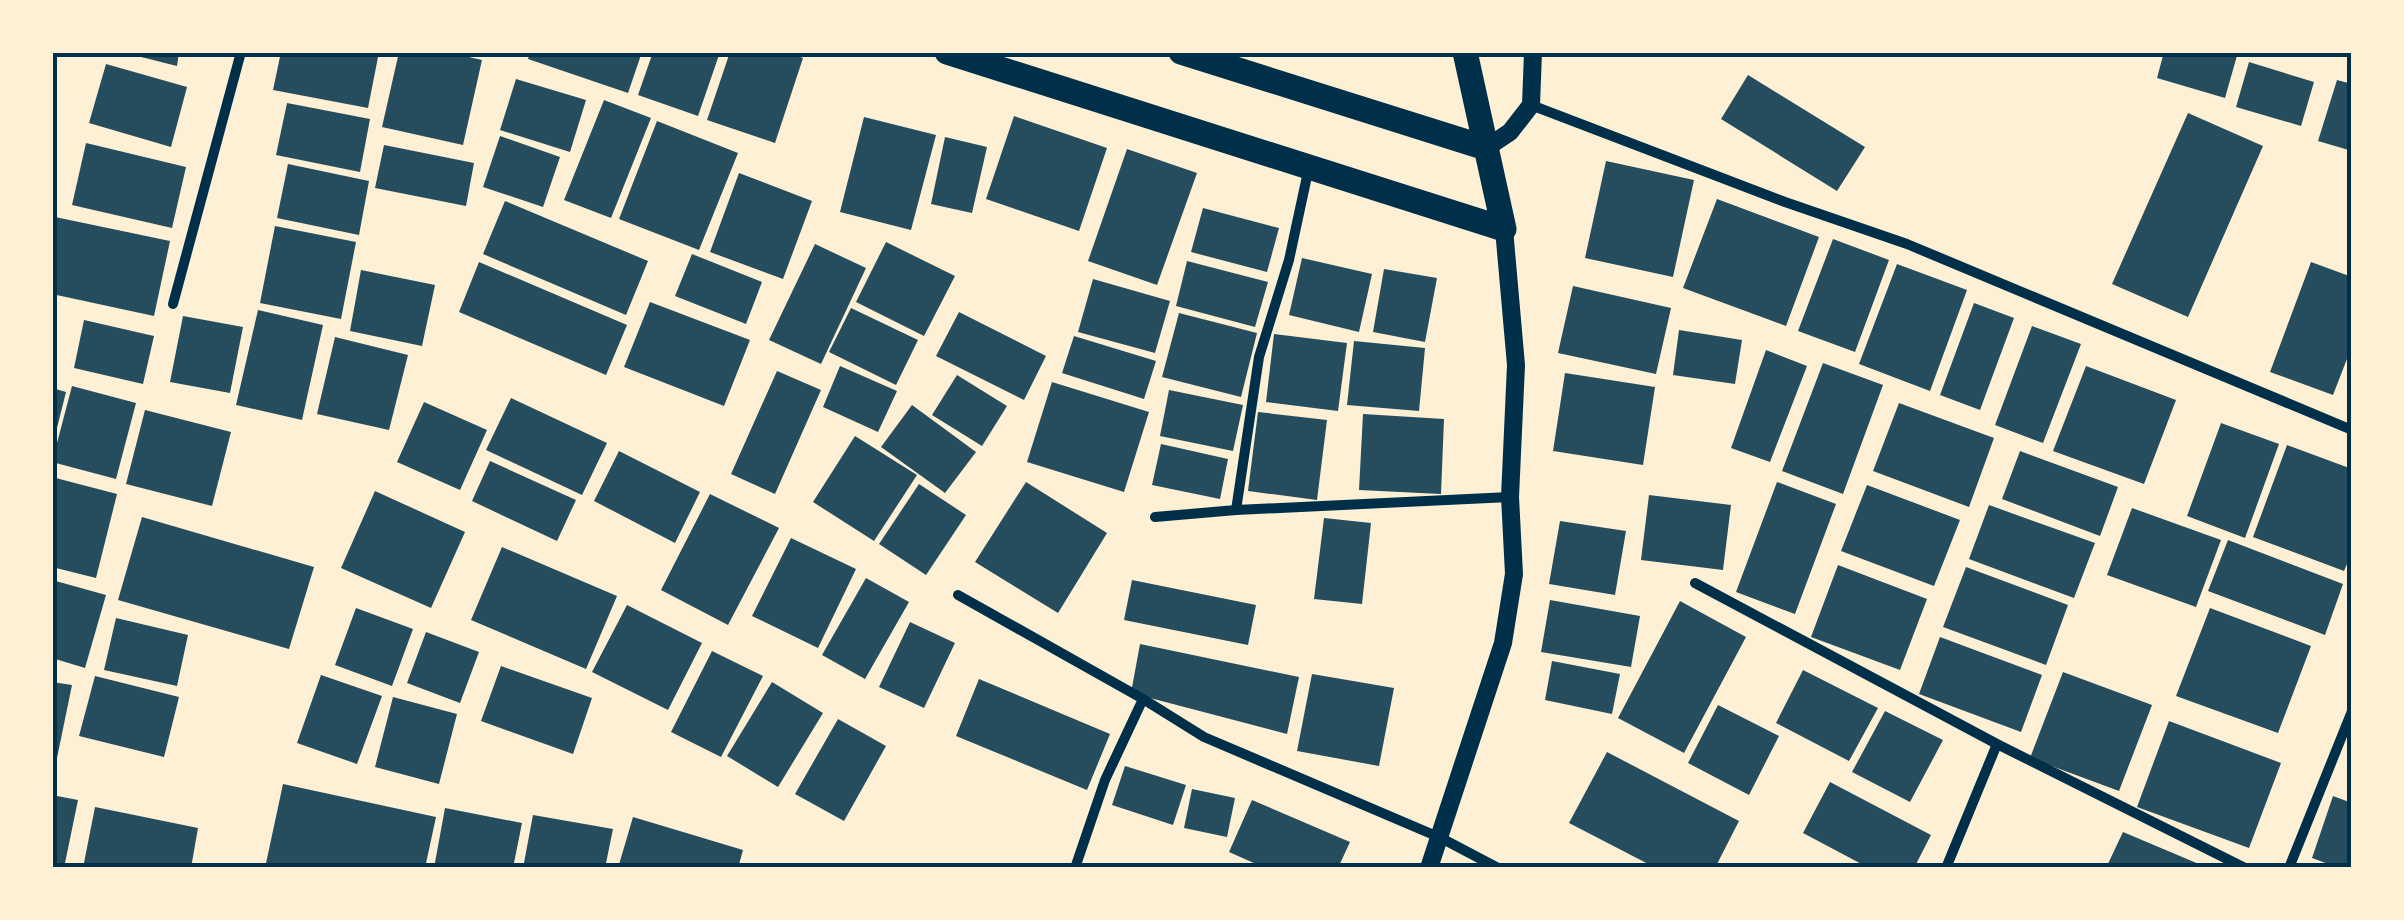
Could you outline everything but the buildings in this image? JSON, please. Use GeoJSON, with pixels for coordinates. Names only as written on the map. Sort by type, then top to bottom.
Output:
{"type":"FeatureCollection","features":[{"type":"Feature","properties":{"kind":"main road"},"geometry":{"type":"LineString","coordinates":[[947,52],[1504,229]]}},
{"type":"Feature","properties":{"kind":"main road"},"geometry":{"type":"LineString","coordinates":[[1192,56],[1230,52]]}},
{"type":"Feature","properties":{"kind":"main road"},"geometry":{"type":"LineString","coordinates":[[1465,52],[1504,229]]}},
{"type":"Feature","properties":{"kind":"main road"},"geometry":{"type":"LineString","coordinates":[[1192,56],[1486,148]]}},
{"type":"Feature","properties":{"kind":"street"},"geometry":{"type":"LineString","coordinates":[[173,304],[241,52]]}},
{"type":"Feature","properties":{"kind":"street"},"geometry":{"type":"LineString","coordinates":[[1486,148],[1510,132],[1531,105],[1533,52]]}},
{"type":"Feature","properties":{"kind":"street"},"geometry":{"type":"LineString","coordinates":[[1531,105],[1784,202],[1907,244],[2352,430]]}},
{"type":"Feature","properties":{"kind":"street"},"geometry":{"type":"LineString","coordinates":[[1236,510],[1260,358],[1289,260],[1309,166]]}},
{"type":"Feature","properties":{"kind":"street"},"geometry":{"type":"LineString","coordinates":[[1429,868],[1503,644],[1514,574],[1510,497],[1516,365],[1504,229]]}},
{"type":"Feature","properties":{"kind":"street"},"geometry":{"type":"LineString","coordinates":[[1155,518],[1236,510],[1510,497]]}},
{"type":"Feature","properties":{"kind":"street"},"geometry":{"type":"LineString","coordinates":[[1696,583],[1997,744],[2245,868]]}},
{"type":"Feature","properties":{"kind":"street"},"geometry":{"type":"LineString","coordinates":[[958,595],[1143,699],[1204,738],[1441,838],[1498,868]]}},
{"type":"Feature","properties":{"kind":"street"},"geometry":{"type":"LineString","coordinates":[[1075,868],[1105,780],[1143,699]]}},
{"type":"Feature","properties":{"kind":"street"},"geometry":{"type":"LineString","coordinates":[[2289,868],[2352,711]]}},
{"type":"Feature","properties":{"kind":"street"},"geometry":{"type":"LineString","coordinates":[[1946,868],[1997,744]]}}]}
